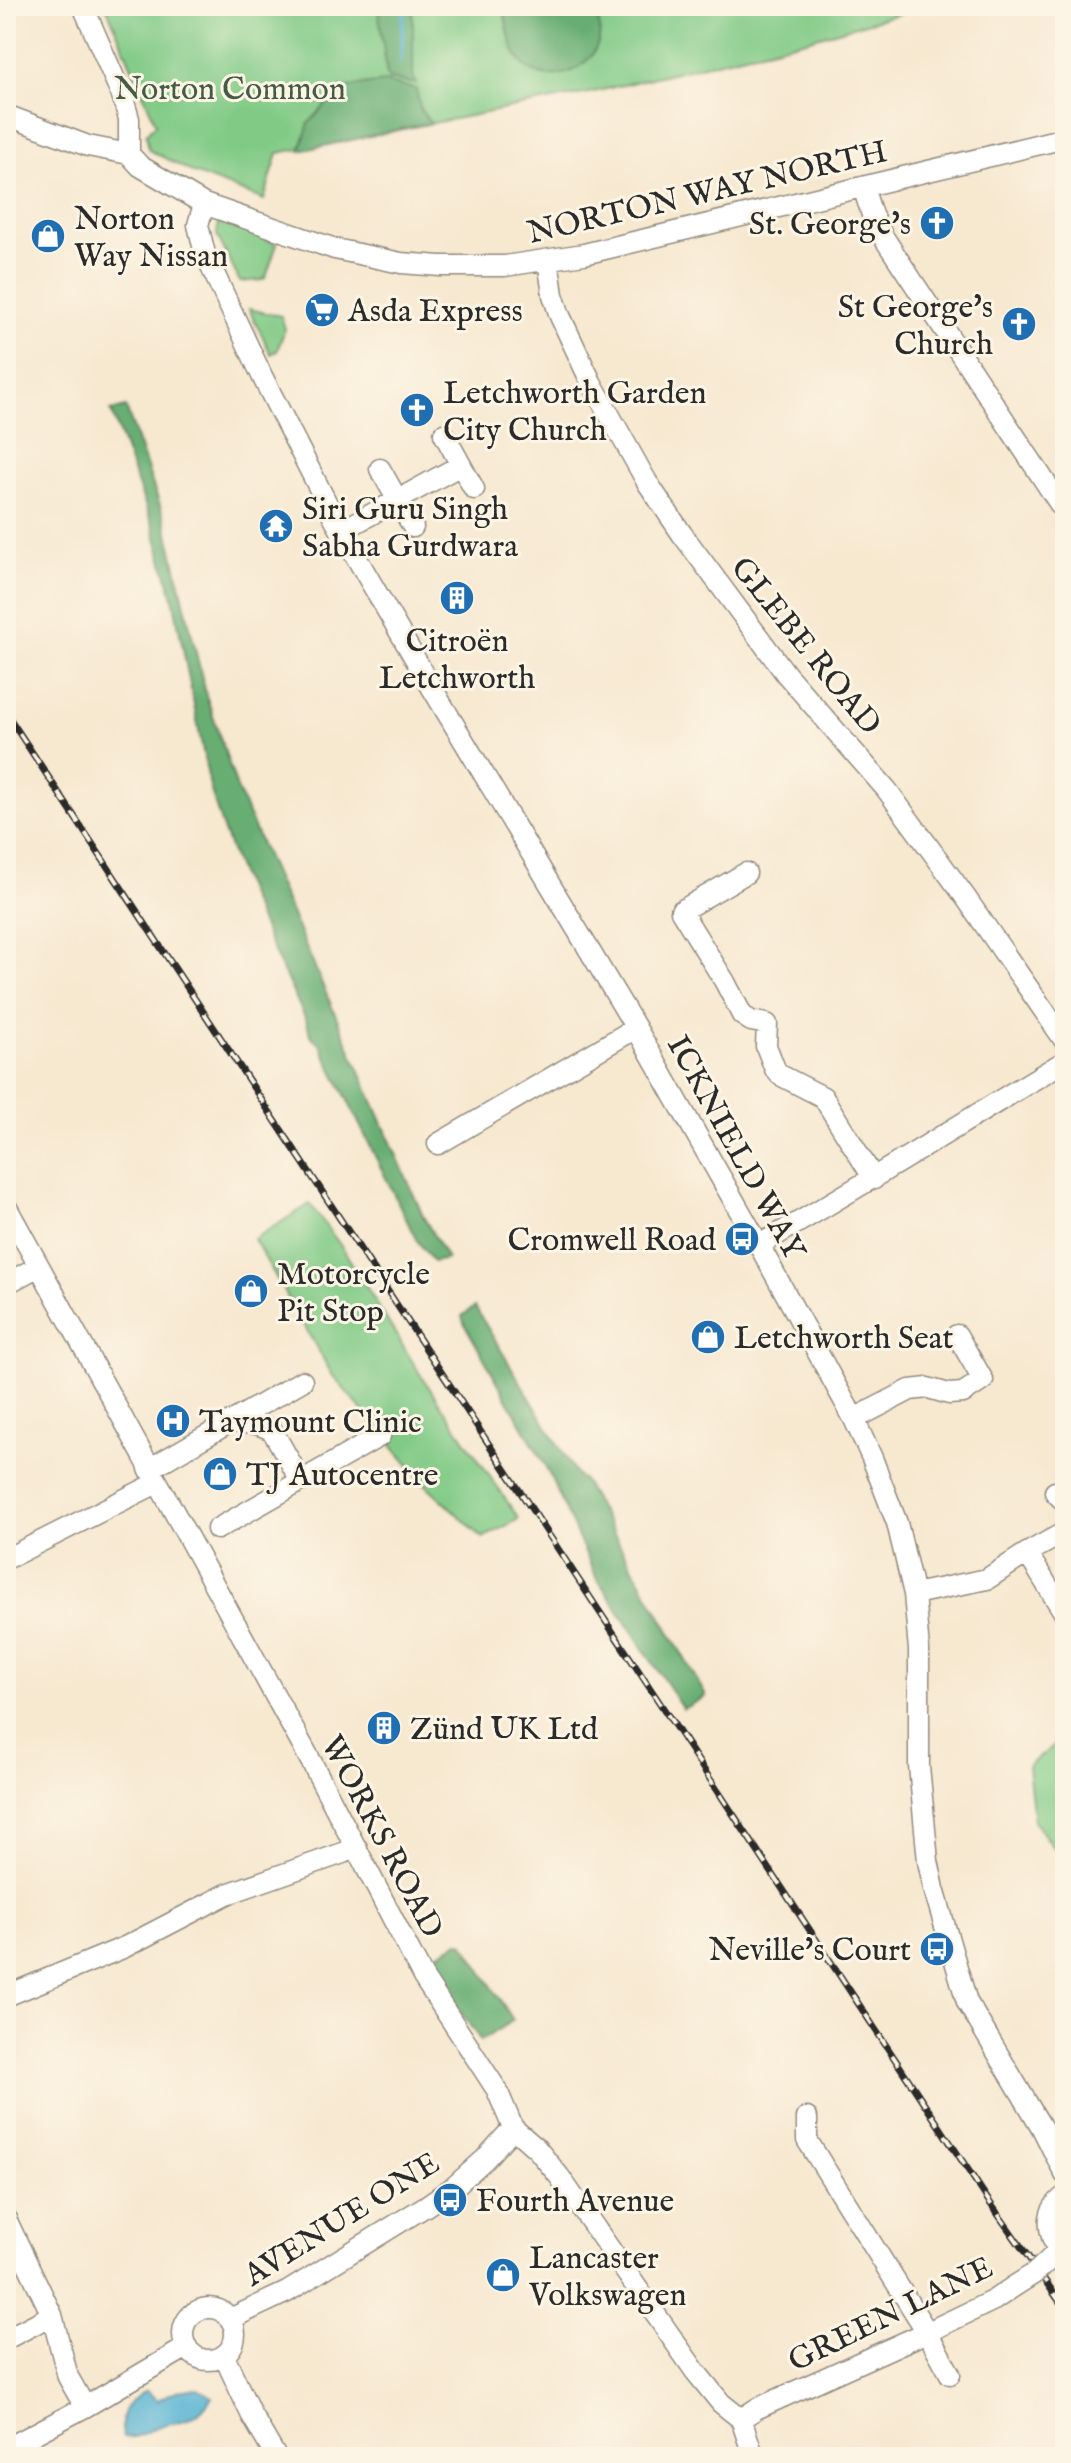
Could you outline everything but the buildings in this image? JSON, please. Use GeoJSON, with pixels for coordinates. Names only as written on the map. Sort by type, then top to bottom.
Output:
{"type":"FeatureCollection","features":[{"type":"Feature","properties":{"kind":"street"},"geometry":{"type":"LineString","coordinates":[[83,6],[127,109],[129,154]]}},
{"type":"Feature","properties":{"kind":"street","name":"NORTON WAY NORTH"},"geometry":{"type":"LineString","coordinates":[[6,115],[88,146],[129,154],[140,166],[204,204],[324,246],[401,263],[485,267],[584,254],[1065,138]]}},
{"type":"Feature","properties":{"kind":"street"},"geometry":{"type":"LineString","coordinates":[[863,187],[882,235],[1065,512]]}},
{"type":"Feature","properties":{"kind":"street","name":"ICKNIELD WAY"},"geometry":{"type":"LineString","coordinates":[[204,204],[198,225],[205,254],[263,378],[341,531],[636,1028],[759,1245],[872,1458],[897,1523],[914,1594],[919,1650],[919,1766],[928,1861],[934,1889],[967,2002],[1042,2128],[1065,2174]]}},
{"type":"Feature","properties":{"kind":"street","name":"GLEBE ROAD"},"geometry":{"type":"LineString","coordinates":[[548,260],[553,295],[560,316],[591,382],[647,482],[786,674],[887,790],[1065,1041]]}},
{"type":"Feature","properties":{"kind":"street"},"geometry":{"type":"LineString","coordinates":[[444,434],[474,489]]}},
{"type":"Feature","properties":{"kind":"street"},"geometry":{"type":"LineString","coordinates":[[341,531],[461,465]]}},
{"type":"Feature","properties":{"kind":"street"},"geometry":{"type":"LineString","coordinates":[[380,469],[413,527]]}},
{"type":"Feature","properties":{"kind":"street"},"geometry":{"type":"LineString","coordinates":[[746,873],[681,911],[742,1015],[751,1021],[767,1024],[766,1046],[775,1069],[780,1075],[823,1097],[874,1179]]}},
{"type":"Feature","properties":{"kind":"street"},"geometry":{"type":"LineString","coordinates":[[438,1144],[636,1028]]}},
{"type":"Feature","properties":{"kind":"street"},"geometry":{"type":"LineString","coordinates":[[759,1245],[874,1179],[1065,1061]]}},
{"type":"Feature","properties":{"kind":"street","name":"WORKS ROAD"},"geometry":{"type":"LineString","coordinates":[[6,1206],[357,1848],[390,1917],[423,1977],[497,2090],[513,2128],[537,2149],[559,2176],[695,2371],[721,2403],[741,2419],[756,2457]]}},
{"type":"Feature","properties":{"kind":"street"},"geometry":{"type":"LineString","coordinates":[[6,1284],[39,1266]]}},
{"type":"Feature","properties":{"kind":"street"},"geometry":{"type":"LineString","coordinates":[[854,1419],[910,1390],[928,1388],[949,1394],[963,1393],[983,1380],[957,1335]]}},
{"type":"Feature","properties":{"kind":"street"},"geometry":{"type":"LineString","coordinates":[[6,1559],[153,1476],[302,1381]]}},
{"type":"Feature","properties":{"kind":"street"},"geometry":{"type":"LineString","coordinates":[[234,1422],[257,1424],[272,1430],[301,1481]]}},
{"type":"Feature","properties":{"kind":"street"},"geometry":{"type":"LineString","coordinates":[[217,1529],[380,1436]]}},
{"type":"Feature","properties":{"kind":"street"},"geometry":{"type":"LineString","coordinates":[[914,1594],[987,1579],[1065,1532]]}},
{"type":"Feature","properties":{"kind":"street"},"geometry":{"type":"LineString","coordinates":[[1027,1553],[1065,1614]]}},
{"type":"Feature","properties":{"kind":"street"},"geometry":{"type":"LineString","coordinates":[[6,1996],[125,1947],[227,1894],[357,1848]]}},
{"type":"Feature","properties":{"kind":"street"},"geometry":{"type":"LineString","coordinates":[[807,2118],[807,2140],[950,2374]]}},
{"type":"Feature","properties":{"kind":"street","name":"AVENUE ONE"},"geometry":{"type":"LineString","coordinates":[[230,2319],[287,2292],[426,2206],[455,2186],[513,2128]]}},
{"type":"Feature","properties":{"kind":"street","name":"GREEN LANE"},"geometry":{"type":"LineString","coordinates":[[741,2419],[756,2409],[994,2300],[1035,2273],[1058,2254],[1048,2224],[1055,2204],[1065,2196]]}},
{"type":"Feature","properties":{"kind":"street"},"geometry":{"type":"LineString","coordinates":[[6,2219],[52,2315],[68,2377],[85,2407]]}},
{"type":"Feature","properties":{"kind":"street"},"geometry":{"type":"LineString","coordinates":[[205,2308],[215,2309],[230,2319],[235,2339],[224,2356],[203,2360],[187,2347],[183,2338],[184,2328],[188,2318],[196,2312],[205,2308]]}},
{"type":"Feature","properties":{"kind":"street"},"geometry":{"type":"LineString","coordinates":[[6,2339],[52,2315]]}},
{"type":"Feature","properties":{"kind":"street"},"geometry":{"type":"LineString","coordinates":[[6,2449],[187,2347]]}},
{"type":"Feature","properties":{"kind":"street"},"geometry":{"type":"LineString","coordinates":[[224,2356],[251,2414],[276,2457]]}},
{"type":"Feature","properties":{"kind":"green space","name":"Norton Common"},"geometry":{"type":"Polygon","coordinates":[[[106,6],[926,6],[806,40],[594,92],[278,153],[264,200],[194,173],[149,150],[146,134],[156,124],[106,6]]]}},
{"type":"Feature","properties":{"kind":"green space"},"geometry":{"type":"Polygon","coordinates":[[[378,6],[413,6],[413,75],[416,84],[387,76],[378,6]]]}},
{"type":"Feature","properties":{"kind":"green space"},"geometry":{"type":"Polygon","coordinates":[[[503,6],[594,6],[600,29],[598,43],[586,62],[577,69],[555,75],[534,72],[515,53],[503,6]]]}},
{"type":"Feature","properties":{"kind":"green space"},"geometry":{"type":"Polygon","coordinates":[[[384,82],[416,89],[421,111],[431,123],[300,151],[309,123],[341,88],[384,82]]]}},
{"type":"Feature","properties":{"kind":"green space"},"geometry":{"type":"Polygon","coordinates":[[[223,222],[277,244],[266,277],[262,280],[240,282],[217,235],[218,225],[223,222]]]}},
{"type":"Feature","properties":{"kind":"green space"},"geometry":{"type":"Polygon","coordinates":[[[249,309],[281,316],[285,329],[277,351],[271,354],[249,309]]]}},
{"type":"Feature","properties":{"kind":"green space"},"geometry":{"type":"Polygon","coordinates":[[[126,407],[165,520],[206,695],[238,791],[423,1216],[447,1259],[433,1262],[416,1239],[320,1044],[310,1035],[230,848],[210,787],[173,598],[152,524],[111,411],[126,407]]]}},
{"type":"Feature","properties":{"kind":"green space"},"geometry":{"type":"Polygon","coordinates":[[[310,1204],[343,1249],[422,1377],[519,1519],[483,1538],[424,1483],[333,1376],[254,1239],[310,1204]]]}},
{"type":"Feature","properties":{"kind":"green space"},"geometry":{"type":"Polygon","coordinates":[[[475,1307],[577,1476],[583,1480],[706,1696],[683,1709],[595,1575],[546,1467],[464,1323],[462,1316],[475,1307]]]}},
{"type":"Feature","properties":{"kind":"green space"},"geometry":{"type":"Polygon","coordinates":[[[1065,1737],[1065,1863],[1034,1822],[1028,1766],[1065,1737]]]}},
{"type":"Feature","properties":{"kind":"green space"},"geometry":{"type":"Polygon","coordinates":[[[459,1942],[464,1943],[513,2020],[481,2041],[456,2006],[430,1958],[459,1942]]]}},
{"type":"Feature","properties":{"kind":"water"},"geometry":{"type":"Polygon","coordinates":[[[198,2388],[212,2397],[199,2413],[139,2436],[123,2437],[125,2410],[145,2390],[158,2400],[176,2391],[198,2388]]]}},
{"type":"Feature","properties":{"kind":"waterway"},"geometry":{"type":"LineString","coordinates":[[401,62],[404,6]]}},
{"type":"Feature","properties":{"kind":"railway"},"geometry":{"type":"LineString","coordinates":[[6,713],[988,2200],[1065,2309]]}},
{"type":"Feature","properties":{"kind":"place","name":"St. George's"},"geometry":{"type":"Point","coordinates":[937,223]}},
{"type":"Feature","properties":{"kind":"place","name":"Norton Way Nissan"},"geometry":{"type":"Point","coordinates":[48,236]}},
{"type":"Feature","properties":{"kind":"place","name":"Asda Express"},"geometry":{"type":"Point","coordinates":[322,310]}},
{"type":"Feature","properties":{"kind":"place","name":"St George's Church"},"geometry":{"type":"Point","coordinates":[1019,324]}},
{"type":"Feature","properties":{"kind":"place","name":"Letchworth Garden City Church"},"geometry":{"type":"Point","coordinates":[417,410]}},
{"type":"Feature","properties":{"kind":"place","name":"Siri Guru Singh Sabha Gurdwara"},"geometry":{"type":"Point","coordinates":[276,526]}},
{"type":"Feature","properties":{"kind":"place","name":"Citroën Letchworth"},"geometry":{"type":"Point","coordinates":[457,598]}},
{"type":"Feature","properties":{"kind":"place","name":"Cromwell Road"},"geometry":{"type":"Point","coordinates":[742,1239]}},
{"type":"Feature","properties":{"kind":"place","name":"Motorcycle Pit Stop"},"geometry":{"type":"Point","coordinates":[251,1291]}},
{"type":"Feature","properties":{"kind":"place","name":"Letchworth Seat"},"geometry":{"type":"Point","coordinates":[708,1337]}},
{"type":"Feature","properties":{"kind":"place","name":"Taymount Clinic"},"geometry":{"type":"Point","coordinates":[173,1421]}},
{"type":"Feature","properties":{"kind":"place","name":"TJ Autocentre"},"geometry":{"type":"Point","coordinates":[220,1474]}},
{"type":"Feature","properties":{"kind":"place","name":"Zünd UK Ltd"},"geometry":{"type":"Point","coordinates":[384,1728]}},
{"type":"Feature","properties":{"kind":"place","name":"Neville's Court"},"geometry":{"type":"Point","coordinates":[937,1949]}},
{"type":"Feature","properties":{"kind":"place","name":"Fourth Avenue"},"geometry":{"type":"Point","coordinates":[450,2200]}},
{"type":"Feature","properties":{"kind":"place","name":"Lancaster Volkswagen"},"geometry":{"type":"Point","coordinates":[503,2275]}}]}
